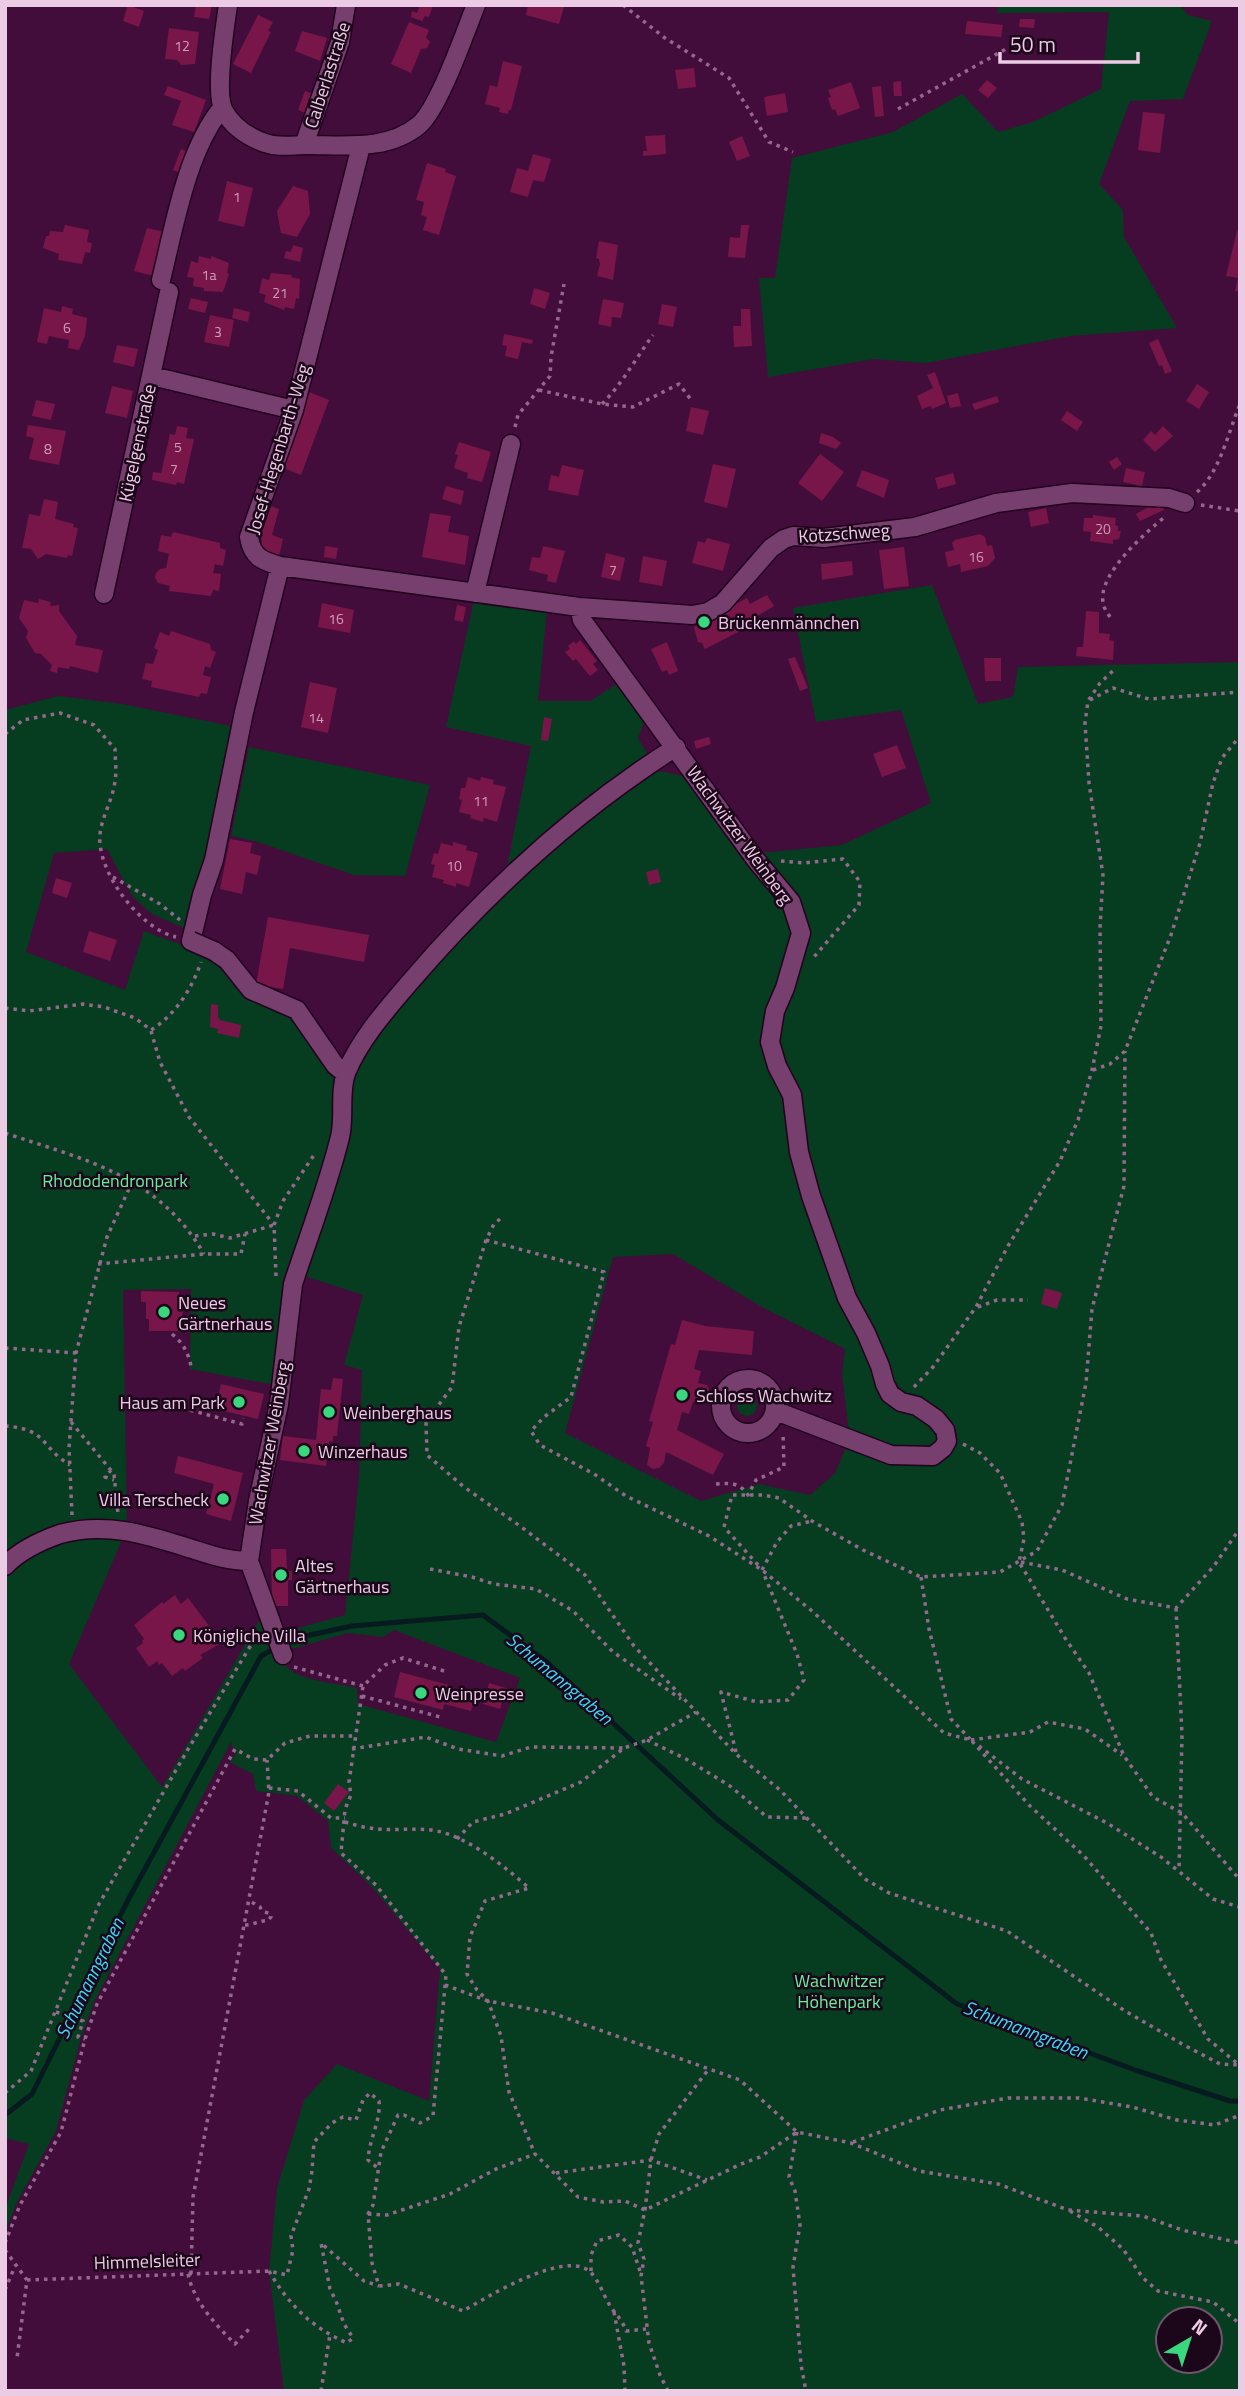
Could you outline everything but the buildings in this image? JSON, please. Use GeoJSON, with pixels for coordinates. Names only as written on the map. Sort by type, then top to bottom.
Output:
{"type":"FeatureCollection","features":[{"type":"Feature","properties":{"kind":"street"},"geometry":{"type":"LineString","coordinates":[[222,108],[220,85],[228,5]]}},
{"type":"Feature","properties":{"kind":"street","name":"Calberlastraße"},"geometry":{"type":"LineString","coordinates":[[304,145],[340,42],[346,5]]}},
{"type":"Feature","properties":{"kind":"street","name":"Calberlastraße"},"geometry":{"type":"LineString","coordinates":[[222,108],[233,123],[255,139],[281,147],[361,146],[405,135],[422,123],[433,106],[476,5]]}},
{"type":"Feature","properties":{"kind":"street","name":"Kügelgenstraße"},"geometry":{"type":"LineString","coordinates":[[104,594],[152,376],[178,209],[201,140],[222,108]]}},
{"type":"Feature","properties":{"kind":"street","name":"Josef-Hegenbarth-Weg"},"geometry":{"type":"LineString","coordinates":[[280,566],[261,561],[250,546],[249,537],[294,410],[361,146]]}},
{"type":"Feature","properties":{"kind":"street"},"geometry":{"type":"LineString","coordinates":[[152,376],[294,410]]}},
{"type":"Feature","properties":{"kind":"street"},"geometry":{"type":"LineString","coordinates":[[475,593],[511,444]]}},
{"type":"Feature","properties":{"kind":"street","name":"Kotzschweg"},"geometry":{"type":"LineString","coordinates":[[280,566],[579,607],[692,615],[708,612],[723,603],[778,542],[793,536],[824,538],[915,527],[996,503],[1072,493],[1169,498],[1185,503]]}},
{"type":"Feature","properties":{"kind":"street"},"geometry":{"type":"LineString","coordinates":[[778,542],[779,522]]}},
{"type":"Feature","properties":{"kind":"street"},"geometry":{"type":"LineString","coordinates":[[280,566],[244,712],[214,860],[201,944],[227,960],[251,990],[297,1010],[335,1065],[346,1074]]}},
{"type":"Feature","properties":{"kind":"street"},"geometry":{"type":"LineString","coordinates":[[579,607],[582,620],[676,747]]}},
{"type":"Feature","properties":{"kind":"street","name":"Wachwitzer Weinberg"},"geometry":{"type":"LineString","coordinates":[[249,1561],[258,1501],[279,1404],[284,1280],[337,1149],[344,1122],[346,1074],[365,1039],[390,1005],[445,941],[524,863],[603,796],[676,747],[756,860],[791,902],[801,933],[785,988],[775,1011],[770,1042],[777,1066],[792,1096],[799,1152],[811,1196],[847,1298],[866,1333],[890,1394],[901,1402]]}},
{"type":"Feature","properties":{"kind":"street"},"geometry":{"type":"LineString","coordinates":[[779,1413],[891,1455],[933,1456],[947,1441],[945,1430],[936,1419],[917,1406],[901,1402]]}},
{"type":"Feature","properties":{"kind":"street"},"geometry":{"type":"LineString","coordinates":[[5,1566],[43,1540],[93,1528],[127,1530],[230,1562],[249,1561],[283,1655]]}},
{"type":"Feature","properties":{"kind":"path"},"geometry":{"type":"LineString","coordinates":[[623,5],[665,38],[729,78],[769,142],[793,152]]}},
{"type":"Feature","properties":{"kind":"path"},"geometry":{"type":"LineString","coordinates":[[898,109],[1006,50]]}},
{"type":"Feature","properties":{"kind":"path"},"geometry":{"type":"LineString","coordinates":[[511,444],[518,415],[550,376],[564,284]]}},
{"type":"Feature","properties":{"kind":"path"},"geometry":{"type":"LineString","coordinates":[[603,404],[618,388],[626,370],[653,335]]}},
{"type":"Feature","properties":{"kind":"path"},"geometry":{"type":"LineString","coordinates":[[539,390],[603,404],[633,407],[679,384],[692,401]]}},
{"type":"Feature","properties":{"kind":"path"},"geometry":{"type":"LineString","coordinates":[[1185,503],[1207,484],[1217,466],[1240,404]]}},
{"type":"Feature","properties":{"kind":"path"},"geometry":{"type":"LineString","coordinates":[[1185,503],[1240,511]]}},
{"type":"Feature","properties":{"kind":"path"},"geometry":{"type":"LineString","coordinates":[[1110,617],[1102,603],[1108,580],[1130,549],[1165,517]]}},
{"type":"Feature","properties":{"kind":"path"},"geometry":{"type":"LineString","coordinates":[[901,1402],[933,1367],[976,1307],[1060,1161],[1078,1120],[1101,1026],[1100,928],[1103,875],[1089,783],[1085,723],[1088,701],[1100,683],[1116,668]]}},
{"type":"Feature","properties":{"kind":"path"},"geometry":{"type":"LineString","coordinates":[[1088,701],[1113,688],[1149,699],[1240,692]]}},
{"type":"Feature","properties":{"kind":"path"},"geometry":{"type":"LineString","coordinates":[[5,734],[23,720],[60,713],[94,725],[115,749],[116,781],[100,835],[104,861],[127,902],[146,923],[167,935],[201,944]]}},
{"type":"Feature","properties":{"kind":"path"},"geometry":{"type":"LineString","coordinates":[[736,1754],[721,1692],[757,1702],[788,1700],[804,1680],[797,1654],[762,1570],[724,1527],[732,1495],[779,1498],[812,1521],[863,1550],[921,1577],[1000,1573],[1037,1551],[1062,1505],[1086,1383],[1092,1309],[1124,1186],[1125,1051],[1171,935],[1200,843],[1213,783],[1222,758],[1240,736]]}},
{"type":"Feature","properties":{"kind":"path"},"geometry":{"type":"LineString","coordinates":[[756,860],[803,863],[843,859],[860,882],[859,905],[811,960]]}},
{"type":"Feature","properties":{"kind":"path"},"geometry":{"type":"LineString","coordinates":[[112,876],[160,904],[201,944]]}},
{"type":"Feature","properties":{"kind":"path"},"geometry":{"type":"LineString","coordinates":[[151,1030],[161,1024],[187,994],[201,944]]}},
{"type":"Feature","properties":{"kind":"path"},"geometry":{"type":"LineString","coordinates":[[5,1009],[29,1011],[83,1003],[135,1018],[151,1030],[160,1062],[184,1108],[274,1225],[284,1280]]}},
{"type":"Feature","properties":{"kind":"path"},"geometry":{"type":"LineString","coordinates":[[1092,1070],[1110,1064],[1125,1051]]}},
{"type":"Feature","properties":{"kind":"path"},"geometry":{"type":"LineString","coordinates":[[5,1133],[103,1165],[133,1180],[162,1202],[194,1236],[204,1254]]}},
{"type":"Feature","properties":{"kind":"path"},"geometry":{"type":"LineString","coordinates":[[274,1225],[283,1201],[320,1147]]}},
{"type":"Feature","properties":{"kind":"path"},"geometry":{"type":"LineString","coordinates":[[73,1531],[70,1465],[76,1353],[98,1264],[133,1180]]}},
{"type":"Feature","properties":{"kind":"path"},"geometry":{"type":"LineString","coordinates":[[500,1219],[494,1224],[486,1240],[459,1327],[452,1387],[426,1422],[427,1455],[464,1487],[585,1575],[634,1646],[736,1754],[780,1790],[865,1879],[889,1893],[1007,1931],[1125,2011],[1182,2044],[1220,2064],[1240,2065]]}},
{"type":"Feature","properties":{"kind":"path"},"geometry":{"type":"LineString","coordinates":[[194,1236],[213,1234],[230,1238],[274,1225]]}},
{"type":"Feature","properties":{"kind":"path"},"geometry":{"type":"LineString","coordinates":[[98,1264],[204,1254],[241,1254],[245,1234]]}},
{"type":"Feature","properties":{"kind":"path"},"geometry":{"type":"LineString","coordinates":[[486,1240],[604,1272],[571,1397],[544,1417],[531,1432],[540,1444],[594,1474],[626,1496],[709,1536],[762,1570],[812,1611],[944,1733],[971,1740],[1030,1732],[1048,1721],[1085,1729],[1124,1756]]}},
{"type":"Feature","properties":{"kind":"path"},"geometry":{"type":"LineString","coordinates":[[976,1307],[998,1300],[1028,1300]]}},
{"type":"Feature","properties":{"kind":"path"},"geometry":{"type":"LineString","coordinates":[[172,1334],[188,1352],[191,1366]]}},
{"type":"Feature","properties":{"kind":"path"},"geometry":{"type":"LineString","coordinates":[[5,1348],[76,1353]]}},
{"type":"Feature","properties":{"kind":"path"},"geometry":{"type":"LineString","coordinates":[[182,1408],[242,1423],[243,1418]]}},
{"type":"Feature","properties":{"kind":"path"},"geometry":{"type":"LineString","coordinates":[[748,1495],[756,1480],[784,1467],[779,1413]]}},
{"type":"Feature","properties":{"kind":"path"},"geometry":{"type":"LineString","coordinates":[[71,1421],[111,1470],[127,1530]]}},
{"type":"Feature","properties":{"kind":"path"},"geometry":{"type":"LineString","coordinates":[[5,1426],[24,1427],[34,1431],[61,1460],[70,1465]]}},
{"type":"Feature","properties":{"kind":"path"},"geometry":{"type":"LineString","coordinates":[[945,1430],[952,1438],[980,1453],[1000,1474],[1022,1522],[1024,1539],[1019,1562],[1089,1673],[1124,1756],[1153,1797],[1182,1813],[1240,1880]]}},
{"type":"Feature","properties":{"kind":"path"},"geometry":{"type":"LineString","coordinates":[[111,1470],[105,1477],[114,1480]]}},
{"type":"Feature","properties":{"kind":"path"},"geometry":{"type":"LineString","coordinates":[[716,1484],[732,1483],[742,1487],[748,1495]]}},
{"type":"Feature","properties":{"kind":"path"},"geometry":{"type":"LineString","coordinates":[[762,1570],[777,1542],[791,1526],[812,1521]]}},
{"type":"Feature","properties":{"kind":"path"},"geometry":{"type":"LineString","coordinates":[[1179,1871],[1182,1735],[1176,1608],[1214,1566],[1240,1528]]}},
{"type":"Feature","properties":{"kind":"path"},"geometry":{"type":"LineString","coordinates":[[1019,1562],[1062,1570],[1127,1600],[1176,1608]]}},
{"type":"Feature","properties":{"kind":"path"},"geometry":{"type":"LineString","coordinates":[[430,1569],[494,1584],[536,1589],[573,1611],[613,1652],[696,1712]]}},
{"type":"Feature","properties":{"kind":"path"},"geometry":{"type":"LineString","coordinates":[[921,1577],[929,1629],[951,1719],[1030,1806],[1084,1856],[1151,1933],[1161,1960],[1208,2039],[1240,2065]]}},
{"type":"Feature","properties":{"kind":"path"},"geometry":{"type":"LineString","coordinates":[[5,2093],[31,2071],[99,1904],[268,1618]]}},
{"type":"Feature","properties":{"kind":"path"},"geometry":{"type":"LineString","coordinates":[[283,1655],[293,1667],[363,1686]]}},
{"type":"Feature","properties":{"kind":"path"},"geometry":{"type":"LineString","coordinates":[[379,2286],[372,2263],[368,2214],[373,2205],[381,2152],[398,2115],[420,2123],[433,2116],[446,1975],[376,1885],[341,1853],[345,1809],[351,1795],[349,1782],[352,1749],[363,1686],[385,1665],[403,1658],[444,1671]]}},
{"type":"Feature","properties":{"kind":"path"},"geometry":{"type":"LineString","coordinates":[[362,1696],[444,1718]]}},
{"type":"Feature","properties":{"kind":"path"},"geometry":{"type":"LineString","coordinates":[[457,1839],[472,1822],[505,1814],[581,1782],[624,1748],[647,1740],[696,1712]]}},
{"type":"Feature","properties":{"kind":"path"},"geometry":{"type":"LineString","coordinates":[[5,2243],[20,2205],[61,2132],[97,2004],[235,1749],[253,1759],[267,1760],[285,1743],[310,1736],[354,1737]]}},
{"type":"Feature","properties":{"kind":"path"},"geometry":{"type":"LineString","coordinates":[[352,1749],[426,1737],[458,1749],[502,1756],[531,1747],[624,1748]]}},
{"type":"Feature","properties":{"kind":"path"},"geometry":{"type":"LineString","coordinates":[[647,1740],[686,1759],[730,1786],[767,1817],[808,1818]]}},
{"type":"Feature","properties":{"kind":"path"},"geometry":{"type":"LineString","coordinates":[[971,1740],[1022,1780],[1107,1823],[1161,1857],[1213,1899],[1240,1907]]}},
{"type":"Feature","properties":{"kind":"path"},"geometry":{"type":"LineString","coordinates":[[250,2328],[235,2344],[213,2322],[190,2284],[189,2274],[193,2197],[250,1901],[269,1788],[267,1760]]}},
{"type":"Feature","properties":{"kind":"path"},"geometry":{"type":"LineString","coordinates":[[269,1788],[298,1791],[331,1818],[375,1829],[412,1828],[439,1831],[500,1863],[529,1888],[485,1902],[470,1937],[467,1974],[488,2001],[501,2036],[509,2092],[536,2154],[578,2197],[603,2202],[625,2201],[645,2210],[760,2157],[797,2132]]}},
{"type":"Feature","properties":{"kind":"path"},"geometry":{"type":"LineString","coordinates":[[250,1901],[262,1911],[268,1912],[271,1917],[267,1922],[260,1920]]}},
{"type":"Feature","properties":{"kind":"path"},"geometry":{"type":"LineString","coordinates":[[245,1926],[260,1920],[262,1911]]}},
{"type":"Feature","properties":{"kind":"path"},"geometry":{"type":"LineString","coordinates":[[445,1985],[488,2001],[552,2013],[740,2080],[797,2132],[851,2143],[919,2171],[998,2184],[1068,2210],[1098,2227],[1123,2249],[1143,2278],[1158,2291],[1213,2302],[1240,2324]]}},
{"type":"Feature","properties":{"kind":"path"},"geometry":{"type":"LineString","coordinates":[[56,2012],[83,2021],[78,2036],[85,2039]]}},
{"type":"Feature","properties":{"kind":"path"},"geometry":{"type":"LineString","coordinates":[[641,2276],[644,2259],[638,2244],[651,2160],[659,2134],[708,2070]]}},
{"type":"Feature","properties":{"kind":"path"},"geometry":{"type":"LineString","coordinates":[[269,2272],[288,2275],[293,2250],[290,2236],[309,2189],[314,2142],[331,2123],[343,2117],[356,2120],[362,2100],[370,2093],[379,2101],[380,2112],[369,2145],[368,2160],[379,2169]]}},
{"type":"Feature","properties":{"kind":"path"},"geometry":{"type":"LineString","coordinates":[[851,2143],[940,2110],[1008,2098],[1079,2098],[1132,2107],[1177,2120],[1215,2125],[1240,2115]]}},
{"type":"Feature","properties":{"kind":"path"},"geometry":{"type":"LineString","coordinates":[[797,2132],[789,2177],[795,2191],[800,2225],[793,2267],[801,2365],[806,2391]]}},
{"type":"Feature","properties":{"kind":"path"},"geometry":{"type":"LineString","coordinates":[[368,2214],[387,2215],[450,2194],[496,2169],[536,2154]]}},
{"type":"Feature","properties":{"kind":"path"},"geometry":{"type":"LineString","coordinates":[[556,2173],[651,2160],[708,2180]]}},
{"type":"Feature","properties":{"kind":"path"},"geometry":{"type":"LineString","coordinates":[[1068,2210],[1143,2216],[1182,2230],[1240,2243]]}},
{"type":"Feature","properties":{"kind":"path"},"geometry":{"type":"LineString","coordinates":[[625,2391],[624,2365],[614,2312],[591,2272],[591,2255],[597,2241],[619,2235],[632,2247],[641,2276],[646,2329],[660,2375],[668,2391]]}},
{"type":"Feature","properties":{"kind":"path"},"geometry":{"type":"LineString","coordinates":[[269,2272],[292,2306],[347,2343],[353,2338],[344,2324],[330,2289],[321,2243],[364,2281],[379,2286],[398,2284],[463,2311],[535,2274],[564,2266],[580,2266],[591,2272]]}},
{"type":"Feature","properties":{"kind":"path"},"geometry":{"type":"LineString","coordinates":[[5,2250],[27,2280],[17,2358]]}},
{"type":"Feature","properties":{"kind":"path"},"geometry":{"type":"LineString","coordinates":[[5,2290],[15,2264]]}},
{"type":"Feature","properties":{"kind":"path","name":"Himmelsleiter"},"geometry":{"type":"LineString","coordinates":[[27,2280],[269,2272]]}},
{"type":"Feature","properties":{"kind":"path"},"geometry":{"type":"LineString","coordinates":[[614,2312],[621,2317],[626,2331],[646,2329]]}},
{"type":"Feature","properties":{"kind":"path"},"geometry":{"type":"LineString","coordinates":[[321,2391],[330,2334]]}},
{"type":"Feature","properties":{"kind":"green space"},"geometry":{"type":"Polygon","coordinates":[[[999,5],[1180,5],[1188,15],[1212,21],[1183,99],[1130,101],[1099,184],[1123,210],[1124,237],[1177,328],[1070,336],[926,363],[874,359],[768,377],[759,278],[775,278],[792,158],[893,132],[962,94],[998,132],[1033,122],[1101,89],[1109,12],[997,13],[999,5]]]}},
{"type":"Feature","properties":{"kind":"green space","name":"Wachwitzer Höhenpark"},"geometry":{"type":"Polygon","coordinates":[[[932,585],[978,704],[1013,697],[1018,667],[1240,662],[1240,2391],[284,2391],[269,2271],[277,2188],[304,2100],[337,2064],[429,2101],[440,1969],[373,1888],[331,1848],[328,1821],[297,1796],[256,1791],[253,1774],[230,1762],[235,1755],[231,1742],[94,2002],[80,2041],[56,2131],[16,2204],[5,2233],[5,2209],[29,2144],[5,2138],[5,710],[58,696],[122,704],[231,726],[189,930],[152,914],[132,896],[107,849],[54,853],[26,952],[125,990],[144,931],[194,949],[225,968],[249,1000],[295,1013],[336,1080],[337,1114],[275,1385],[190,1369],[191,1289],[123,1290],[127,1528],[69,1664],[162,1787],[260,1619],[279,1657],[297,1674],[357,1688],[358,1704],[496,1742],[520,1678],[394,1630],[383,1637],[348,1633],[288,1650],[283,1632],[345,1615],[359,1476],[362,1370],[344,1365],[363,1295],[301,1275],[350,1079],[377,1037],[448,951],[561,837],[659,771],[688,777],[739,855],[842,845],[931,803],[901,710],[816,722],[793,608],[932,585]],[[673,1254],[613,1257],[565,1433],[701,1501],[759,1484],[810,1495],[835,1473],[847,1445],[849,1432],[842,1374],[845,1349],[762,1307],[673,1254]]]}},
{"type":"Feature","properties":{"kind":"green space"},"geometry":{"type":"Polygon","coordinates":[[[474,600],[547,609],[538,701],[590,701],[618,683],[645,720],[638,738],[648,755],[589,795],[551,826],[506,872],[531,746],[446,727],[474,600]]]}},
{"type":"Feature","properties":{"kind":"green space"},"geometry":{"type":"Polygon","coordinates":[[[249,747],[430,785],[405,876],[354,875],[255,841],[231,836],[249,747]]]}},
{"type":"Feature","properties":{"kind":"green space"},"geometry":{"type":"Polygon","coordinates":[[[743,1396],[751,1396],[757,1406],[751,1416],[743,1416],[737,1410],[737,1402],[743,1396]]]}},
{"type":"Feature","properties":{"kind":"waterway","name":"Schumanngraben"},"geometry":{"type":"LineString","coordinates":[[5,2115],[32,2094],[128,1900],[261,1656],[291,1639],[352,1626],[483,1615],[548,1663],[718,1820],[957,2004],[1138,2071],[1230,2101],[1240,2101]]}},
{"type":"Feature","properties":{"kind":"place","name":"Brückenmännchen"},"geometry":{"type":"Point","coordinates":[704,622]}},
{"type":"Feature","properties":{"kind":"place","name":"Neues Gärtnerhaus"},"geometry":{"type":"Point","coordinates":[164,1312]}},
{"type":"Feature","properties":{"kind":"place","name":"Schloss Wachwitz"},"geometry":{"type":"Point","coordinates":[682,1395]}},
{"type":"Feature","properties":{"kind":"place","name":"Haus am Park"},"geometry":{"type":"Point","coordinates":[239,1402]}},
{"type":"Feature","properties":{"kind":"place","name":"Weinberghaus"},"geometry":{"type":"Point","coordinates":[329,1412]}},
{"type":"Feature","properties":{"kind":"place","name":"Winzerhaus"},"geometry":{"type":"Point","coordinates":[304,1451]}},
{"type":"Feature","properties":{"kind":"place","name":"Villa Terscheck"},"geometry":{"type":"Point","coordinates":[223,1499]}},
{"type":"Feature","properties":{"kind":"place","name":"Altes Gärtnerhaus"},"geometry":{"type":"Point","coordinates":[281,1575]}},
{"type":"Feature","properties":{"kind":"place","name":"Königliche Villa"},"geometry":{"type":"Point","coordinates":[179,1635]}},
{"type":"Feature","properties":{"kind":"place","name":"Weinpresse"},"geometry":{"type":"Point","coordinates":[421,1693]}},
{"type":"Feature","properties":{"kind":"park label","name":"Rhododendronpark"},"geometry":{"type":"Point","coordinates":[115,1180]}}]}
